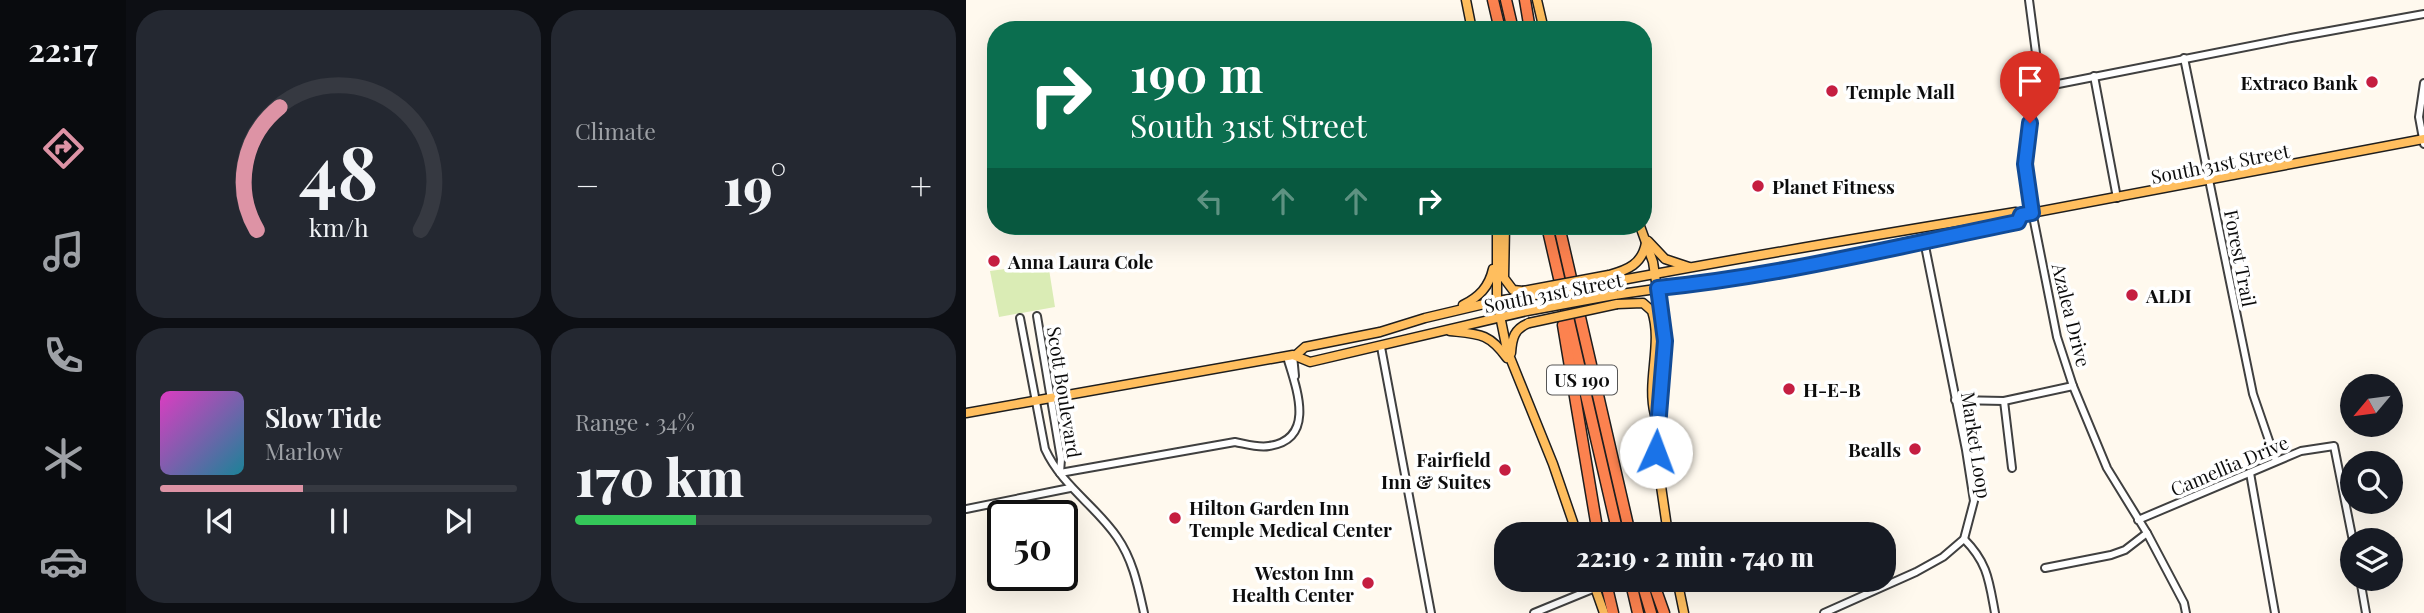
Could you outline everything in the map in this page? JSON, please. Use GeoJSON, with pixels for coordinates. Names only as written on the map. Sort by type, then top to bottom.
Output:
{"type":"FeatureCollection","features":[{"type":"Feature","properties":{"kind":"highway"},"geometry":{"type":"LineString","coordinates":[[1493,0],[1498,21]]}},
{"type":"Feature","properties":{"kind":"highway"},"geometry":{"type":"LineString","coordinates":[[1506,0],[1511,21]]}},
{"type":"Feature","properties":{"kind":"highway"},"geometry":{"type":"LineString","coordinates":[[1525,0],[1528,21]]}},
{"type":"Feature","properties":{"kind":"highway"},"geometry":{"type":"LineString","coordinates":[[1546,235],[1596,522]]}},
{"type":"Feature","properties":{"kind":"highway","name":"US 190"},"geometry":{"type":"LineString","coordinates":[[1546,235],[1615,522]]}},
{"type":"Feature","properties":{"kind":"highway","name":"US 190"},"geometry":{"type":"LineString","coordinates":[[1561,235],[1627,522]]}},
{"type":"Feature","properties":{"kind":"highway"},"geometry":{"type":"LineString","coordinates":[[1568,235],[1586,336]]}},
{"type":"Feature","properties":{"kind":"highway"},"geometry":{"type":"LineString","coordinates":[[1607,433],[1633,522]]}},
{"type":"Feature","properties":{"kind":"highway"},"geometry":{"type":"LineString","coordinates":[[1608,592],[1613,613]]}},
{"type":"Feature","properties":{"kind":"highway"},"geometry":{"type":"LineString","coordinates":[[1633,592],[1638,613]]}},
{"type":"Feature","properties":{"kind":"highway"},"geometry":{"type":"LineString","coordinates":[[1645,592],[1651,613]]}},
{"type":"Feature","properties":{"kind":"highway"},"geometry":{"type":"LineString","coordinates":[[1657,592],[1664,613]]}},
{"type":"Feature","properties":{"kind":"main road"},"geometry":{"type":"LineString","coordinates":[[1466,0],[1470,21]]}},
{"type":"Feature","properties":{"kind":"main road"},"geometry":{"type":"LineString","coordinates":[[1536,0],[1542,21]]}},
{"type":"Feature","properties":{"kind":"main road","name":"South 31st Street"},"geometry":{"type":"LineString","coordinates":[[966,413],[1292,356],[1305,347],[1380,332],[1523,294],[1610,278],[1695,268],[2003,214],[2016,212],[2021,215],[2424,141]]}},
{"type":"Feature","properties":{"kind":"main road","name":"South 31st Street"},"geometry":{"type":"LineString","coordinates":[[1292,356],[1310,362],[1527,311],[1564,304],[1616,300],[1658,288],[1727,280],[2018,222],[2021,215]]}},
{"type":"Feature","properties":{"kind":"main road"},"geometry":{"type":"LineString","coordinates":[[1497,235],[1499,318],[1512,363],[1553,464],[1573,522]]}},
{"type":"Feature","properties":{"kind":"main road"},"geometry":{"type":"LineString","coordinates":[[1505,235],[1504,278],[1513,290],[1523,294]]}},
{"type":"Feature","properties":{"kind":"main road"},"geometry":{"type":"LineString","coordinates":[[1643,235],[1656,273],[1665,341],[1656,452],[1666,522]]}},
{"type":"Feature","properties":{"kind":"main road"},"geometry":{"type":"LineString","coordinates":[[1645,239],[1665,259],[1695,268]]}},
{"type":"Feature","properties":{"kind":"main road"},"geometry":{"type":"LineString","coordinates":[[1610,278],[1634,266],[1644,250],[1645,239]]}},
{"type":"Feature","properties":{"kind":"main road"},"geometry":{"type":"LineString","coordinates":[[1425,318],[1474,300],[1491,279],[1497,249]]}},
{"type":"Feature","properties":{"kind":"main road"},"geometry":{"type":"LineString","coordinates":[[1512,363],[1513,335],[1520,327],[1616,300],[1643,303],[1653,311],[1656,342],[1651,401],[1657,425]]}},
{"type":"Feature","properties":{"kind":"main road"},"geometry":{"type":"LineString","coordinates":[[1440,330],[1481,333],[1494,341],[1512,363]]}},
{"type":"Feature","properties":{"kind":"main road"},"geometry":{"type":"LineString","coordinates":[[1597,592],[1604,613]]}},
{"type":"Feature","properties":{"kind":"main road"},"geometry":{"type":"LineString","coordinates":[[1680,592],[1684,613]]}},
{"type":"Feature","properties":{"kind":"street","name":"Azalea Drive"},"geometry":{"type":"LineString","coordinates":[[2029,0],[2037,45],[2038,88],[2025,164],[2057,337],[2073,386],[2107,468],[2147,533],[2184,603],[2186,613]]}},
{"type":"Feature","properties":{"kind":"street"},"geometry":{"type":"LineString","coordinates":[[2038,88],[2424,14]]}},
{"type":"Feature","properties":{"kind":"street","name":"Forest Trail"},"geometry":{"type":"LineString","coordinates":[[2184,58],[2253,394],[2276,461]]}},
{"type":"Feature","properties":{"kind":"street"},"geometry":{"type":"LineString","coordinates":[[2094,76],[2117,198]]}},
{"type":"Feature","properties":{"kind":"street"},"geometry":{"type":"LineString","coordinates":[[2424,83],[2419,117],[2424,141]]}},
{"type":"Feature","properties":{"kind":"street","name":"Market Loop"},"geometry":{"type":"LineString","coordinates":[[1924,241],[1974,501],[1965,539]]}},
{"type":"Feature","properties":{"kind":"street","name":"Scott Boulevard"},"geometry":{"type":"LineString","coordinates":[[1037,316],[1061,459],[1060,473]]}},
{"type":"Feature","properties":{"kind":"street","name":"Scott Boulevard"},"geometry":{"type":"LineString","coordinates":[[1020,318],[1045,449],[1070,488],[1116,535],[1129,557],[1144,613]]}},
{"type":"Feature","properties":{"kind":"street"},"geometry":{"type":"LineString","coordinates":[[1381,347],[1431,613]]}},
{"type":"Feature","properties":{"kind":"street"},"geometry":{"type":"LineString","coordinates":[[1060,473],[1236,442],[1260,446],[1284,442],[1297,426],[1300,416],[1292,356]]}},
{"type":"Feature","properties":{"kind":"street"},"geometry":{"type":"LineString","coordinates":[[1955,400],[2004,401],[2073,386]]}},
{"type":"Feature","properties":{"kind":"street"},"geometry":{"type":"LineString","coordinates":[[2004,401],[2012,468]]}},
{"type":"Feature","properties":{"kind":"street","name":"Camellia Drive"},"geometry":{"type":"LineString","coordinates":[[2138,520],[2301,451],[2334,446],[2351,528]]}},
{"type":"Feature","properties":{"kind":"street"},"geometry":{"type":"LineString","coordinates":[[2250,474],[2275,613]]}},
{"type":"Feature","properties":{"kind":"street"},"geometry":{"type":"LineString","coordinates":[[966,509],[1070,488]]}},
{"type":"Feature","properties":{"kind":"street"},"geometry":{"type":"LineString","coordinates":[[2045,568],[2111,555],[2125,550],[2147,533]]}},
{"type":"Feature","properties":{"kind":"street"},"geometry":{"type":"LineString","coordinates":[[1826,613],[1916,572],[1943,557],[1965,539],[1984,563],[1995,613]]}},
{"type":"Feature","properties":{"kind":"street"},"geometry":{"type":"LineString","coordinates":[[2362,591],[2366,613]]}},
{"type":"Feature","properties":{"kind":"street"},"geometry":{"type":"LineString","coordinates":[[1534,613],[1577,592]]}},
{"type":"Feature","properties":{"kind":"green space"},"geometry":{"type":"Polygon","coordinates":[[[1048,263],[1055,307],[999,317],[990,271],[1048,263]]]}},
{"type":"Feature","properties":{"kind":"place","name":"Extraco Bank"},"geometry":{"type":"Point","coordinates":[2372,82]}},
{"type":"Feature","properties":{"kind":"place","name":"Temple Mall"},"geometry":{"type":"Point","coordinates":[1832,91]}},
{"type":"Feature","properties":{"kind":"place","name":"Planet Fitness"},"geometry":{"type":"Point","coordinates":[1758,186]}},
{"type":"Feature","properties":{"kind":"place","name":"Anna Laura Cole"},"geometry":{"type":"Point","coordinates":[994,261]}},
{"type":"Feature","properties":{"kind":"place","name":"ALDI"},"geometry":{"type":"Point","coordinates":[2132,295]}},
{"type":"Feature","properties":{"kind":"place","name":"H-E-B"},"geometry":{"type":"Point","coordinates":[1789,389]}},
{"type":"Feature","properties":{"kind":"place","name":"Bealls"},"geometry":{"type":"Point","coordinates":[1915,449]}},
{"type":"Feature","properties":{"kind":"place","name":"Fairfield Inn & Suites"},"geometry":{"type":"Point","coordinates":[1505,470]}},
{"type":"Feature","properties":{"kind":"place","name":"Hilton Garden Inn Temple Medical Center"},"geometry":{"type":"Point","coordinates":[1175,518]}},
{"type":"Feature","properties":{"kind":"place","name":"Weston Inn Health Center"},"geometry":{"type":"Point","coordinates":[1368,583]}},
{"type":"Feature","properties":{"kind":"route"},"geometry":{"type":"LineString","coordinates":[[1656,452],[1665,341],[1658,288],[1761,274],[2018,222],[2021,215],[2032,213],[2025,164],[2030,123]]}}]}
